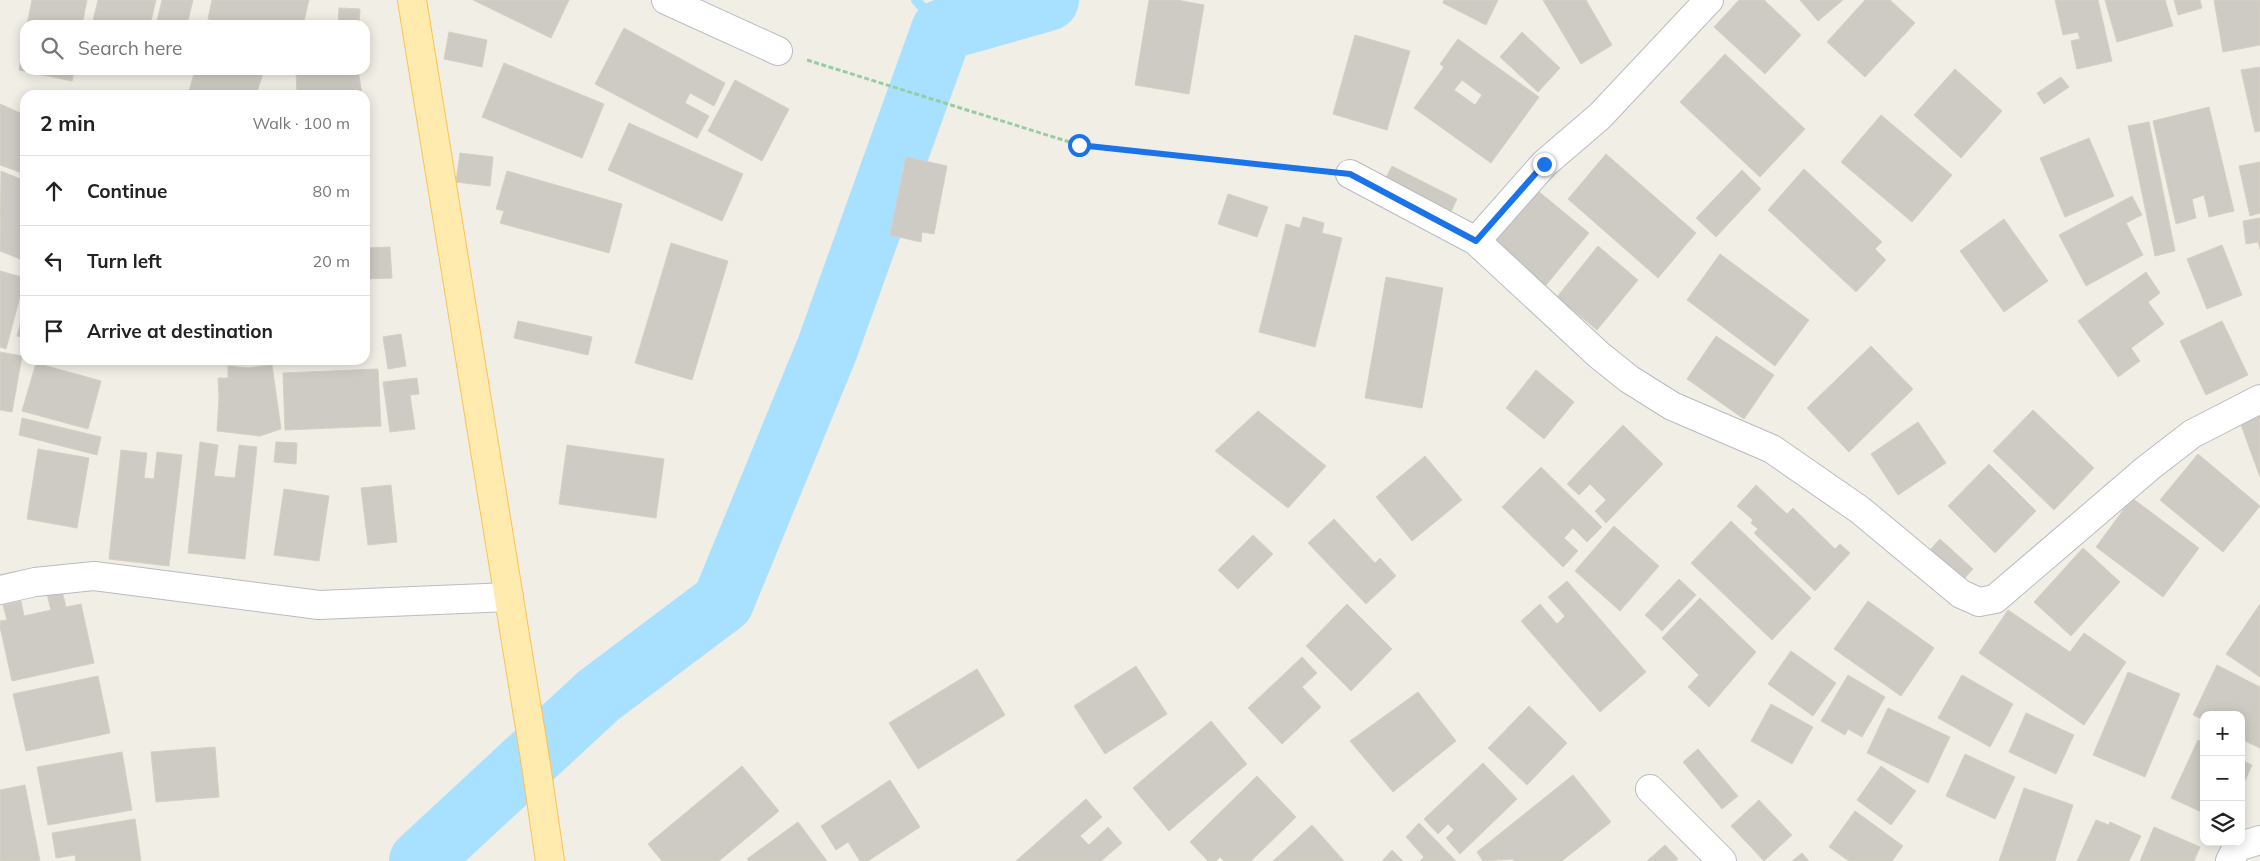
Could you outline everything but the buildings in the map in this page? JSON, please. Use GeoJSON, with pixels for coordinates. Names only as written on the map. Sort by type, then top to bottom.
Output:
{"type":"FeatureCollection","features":[{"type":"Feature","properties":{"kind":"main road"},"geometry":{"type":"LineString","coordinates":[[412,0],[550,861]]}},
{"type":"Feature","properties":{"kind":"street"},"geometry":{"type":"LineString","coordinates":[[666,0],[778,51]]}},
{"type":"Feature","properties":{"kind":"street"},"geometry":{"type":"LineString","coordinates":[[1476,241],[1544,164],[1600,116],[1709,0]]}},
{"type":"Feature","properties":{"kind":"street"},"geometry":{"type":"LineString","coordinates":[[1350,174],[1476,241],[1599,355],[1630,379],[1672,406],[1772,449],[1860,510],[1961,594],[1979,602],[1995,599],[2148,468],[2192,434],[2260,399]]}},
{"type":"Feature","properties":{"kind":"street"},"geometry":{"type":"LineString","coordinates":[[0,590],[35,582],[94,576],[319,605],[509,597]]}},
{"type":"Feature","properties":{"kind":"street"},"geometry":{"type":"LineString","coordinates":[[1650,789],[1722,861]]}},
{"type":"Feature","properties":{"kind":"street"},"geometry":{"type":"LineString","coordinates":[[2230,861],[2237,848],[2260,840]]}},
{"type":"Feature","properties":{"kind":"path"},"geometry":{"type":"LineString","coordinates":[[778,51],[1079,145],[1350,174]]}},
{"type":"Feature","properties":{"kind":"waterway"},"geometry":{"type":"LineString","coordinates":[[916,0],[942,30]]}},
{"type":"Feature","properties":{"kind":"waterway"},"geometry":{"type":"LineString","coordinates":[[420,861],[598,696],[723,602],[827,349],[942,30],[1048,0]]}},
{"type":"Feature","properties":{"kind":"route"},"geometry":{"type":"LineString","coordinates":[[1079,145],[1350,174],[1476,241],[1544,164]]}}]}
